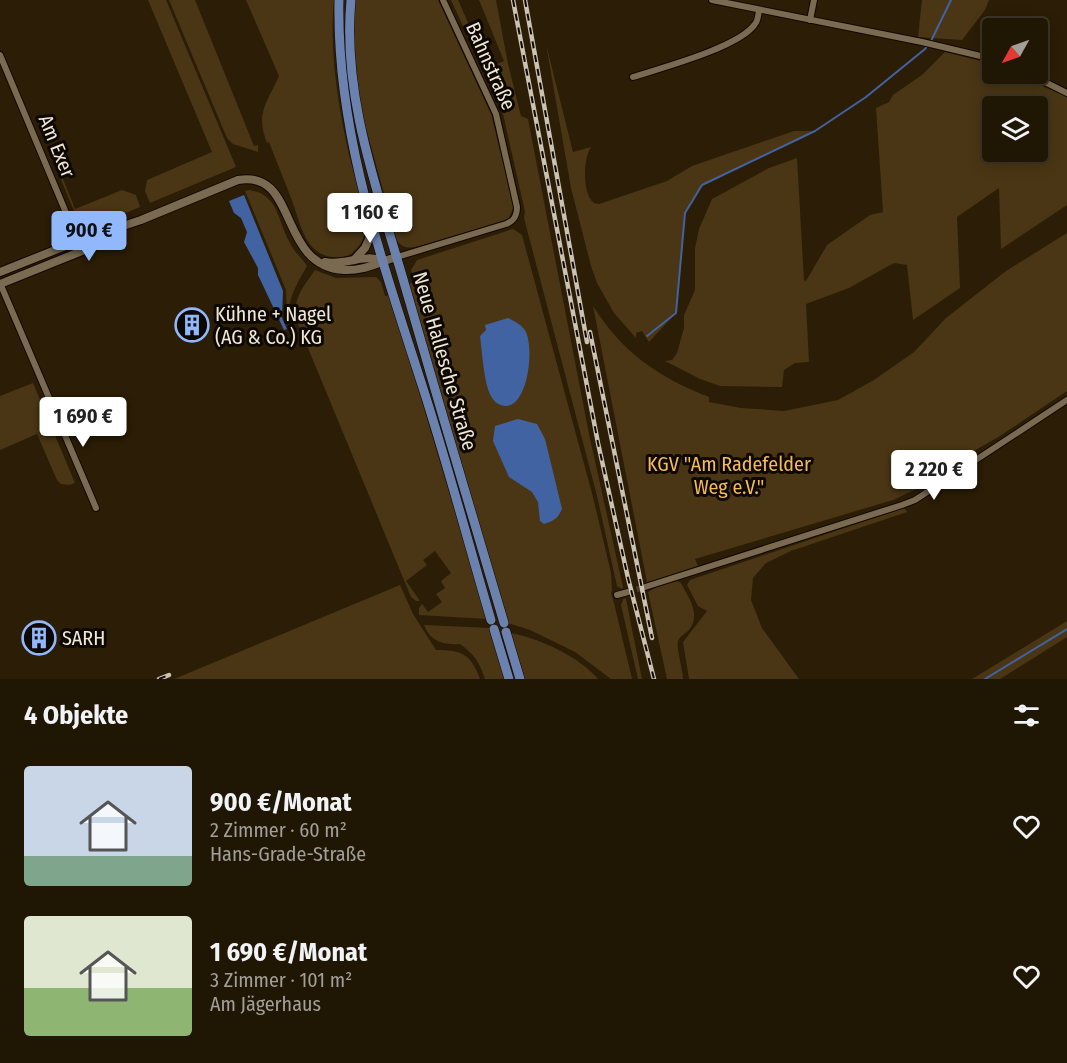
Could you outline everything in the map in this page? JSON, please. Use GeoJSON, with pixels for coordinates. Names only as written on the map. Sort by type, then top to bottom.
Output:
{"type":"FeatureCollection","features":[{"type":"Feature","properties":{"kind":"main road","name":"Neue Hallesche Straße"},"geometry":{"type":"LineString","coordinates":[[339,0],[338,37],[343,93],[355,156],[374,228],[509,679]]}},
{"type":"Feature","properties":{"kind":"main road","name":"Neue Hallesche Straße"},"geometry":{"type":"LineString","coordinates":[[351,0],[349,21],[354,92],[365,144],[520,679]]}},
{"type":"Feature","properties":{"kind":"street","name":"Bahnstraße"},"geometry":{"type":"LineString","coordinates":[[397,257],[506,225],[515,218],[518,207],[496,114],[443,0]]}},
{"type":"Feature","properties":{"kind":"street"},"geometry":{"type":"LineString","coordinates":[[712,0],[922,42],[982,56]]}},
{"type":"Feature","properties":{"kind":"street"},"geometry":{"type":"LineString","coordinates":[[810,20],[814,0]]}},
{"type":"Feature","properties":{"kind":"street"},"geometry":{"type":"LineString","coordinates":[[633,77],[682,62],[740,37],[757,22],[759,11]]}},
{"type":"Feature","properties":{"kind":"street","name":"Am Exer"},"geometry":{"type":"LineString","coordinates":[[0,55],[82,251]]}},
{"type":"Feature","properties":{"kind":"street"},"geometry":{"type":"LineString","coordinates":[[1048,84],[1067,93]]}},
{"type":"Feature","properties":{"kind":"street"},"geometry":{"type":"LineString","coordinates":[[0,272],[78,241],[141,220],[238,180],[255,178],[266,184],[278,196],[302,247],[318,261],[333,269],[346,270],[369,268],[397,257]]}},
{"type":"Feature","properties":{"kind":"street"},"geometry":{"type":"LineString","coordinates":[[96,508],[0,283],[82,251],[141,220]]}},
{"type":"Feature","properties":{"kind":"street"},"geometry":{"type":"LineString","coordinates":[[354,260],[365,248],[374,228]]}},
{"type":"Feature","properties":{"kind":"street"},"geometry":{"type":"LineString","coordinates":[[318,261],[334,264],[370,257],[384,261]]}},
{"type":"Feature","properties":{"kind":"street"},"geometry":{"type":"LineString","coordinates":[[645,587],[915,500],[1067,400]]}},
{"type":"Feature","properties":{"kind":"street"},"geometry":{"type":"LineString","coordinates":[[617,596],[628,592]]}},
{"type":"Feature","properties":{"kind":"green space"},"geometry":{"type":"Polygon","coordinates":[[[148,0],[166,0],[236,167],[150,203],[145,191],[147,180],[212,152],[148,0]]]}},
{"type":"Feature","properties":{"kind":"green space"},"geometry":{"type":"Polygon","coordinates":[[[169,0],[195,0],[254,146],[258,145],[258,152],[233,144],[227,138],[169,0]]]}},
{"type":"Feature","properties":{"kind":"green space"},"geometry":{"type":"Polygon","coordinates":[[[246,0],[334,0],[333,39],[338,97],[362,206],[364,227],[362,241],[345,257],[323,255],[309,243],[269,142],[267,143],[262,116],[279,76],[246,0]]]}},
{"type":"Feature","properties":{"kind":"green space"},"geometry":{"type":"Polygon","coordinates":[[[354,0],[438,0],[491,114],[514,206],[509,218],[415,247],[406,247],[397,241],[360,106],[352,35],[354,0]]]}},
{"type":"Feature","properties":{"kind":"green space"},"geometry":{"type":"Polygon","coordinates":[[[451,0],[458,0],[488,68],[504,61],[479,0],[496,0],[521,116],[528,119],[589,434],[622,589],[617,586],[597,496],[524,218],[525,212],[503,114],[451,0]]]}},
{"type":"Feature","properties":{"kind":"green space"},"geometry":{"type":"Polygon","coordinates":[[[922,0],[989,0],[985,10],[962,40],[918,37],[922,0]]]}},
{"type":"Feature","properties":{"kind":"green space"},"geometry":{"type":"Polygon","coordinates":[[[546,44],[573,152],[591,147],[586,159],[585,176],[587,192],[594,203],[599,204],[667,181],[692,166],[794,131],[815,131],[702,185],[685,213],[676,313],[649,342],[642,331],[636,333],[636,338],[614,313],[597,283],[591,266],[571,188],[546,44]]]}},
{"type":"Feature","properties":{"kind":"green space"},"geometry":{"type":"Polygon","coordinates":[[[945,52],[982,61],[982,84],[1038,84],[1067,97],[1067,205],[1001,249],[999,188],[957,217],[960,288],[913,320],[907,265],[894,263],[849,288],[806,304],[809,362],[795,363],[784,370],[782,387],[720,386],[700,379],[665,361],[672,360],[677,353],[684,328],[684,315],[695,290],[695,248],[699,229],[712,199],[769,168],[797,158],[804,280],[806,281],[827,245],[870,215],[883,212],[876,108],[889,102],[893,95],[922,75],[945,52]]]}},
{"type":"Feature","properties":{"kind":"green space"},"geometry":{"type":"Polygon","coordinates":[[[50,147],[75,209],[122,190],[136,195],[140,207],[92,227],[83,226],[77,218],[48,148],[50,147]]]}},
{"type":"Feature","properties":{"kind":"green space"},"geometry":{"type":"Polygon","coordinates":[[[245,191],[259,192],[272,202],[292,246],[307,266],[293,293],[287,313],[286,290],[245,191]]]}},
{"type":"Feature","properties":{"kind":"green space"},"geometry":{"type":"Polygon","coordinates":[[[513,229],[522,235],[593,497],[611,573],[611,593],[632,679],[611,679],[575,652],[530,630],[508,623],[409,284],[414,282],[411,270],[417,260],[513,229]]]}},
{"type":"Feature","properties":{"kind":"green space","name":"KGV \"Am Radefelder Weg e.V.\""},"geometry":{"type":"Polygon","coordinates":[[[1067,233],[1067,391],[1000,436],[949,465],[923,486],[893,500],[695,559],[698,566],[647,582],[593,306],[617,337],[643,362],[674,381],[709,397],[709,402],[741,408],[784,411],[838,400],[874,380],[914,352],[946,318],[1006,271],[1067,233]]]}},
{"type":"Feature","properties":{"kind":"green space"},"geometry":{"type":"Polygon","coordinates":[[[315,270],[336,278],[376,277],[381,282],[385,296],[390,295],[487,619],[419,615],[419,608],[422,604],[428,612],[442,602],[436,594],[445,588],[441,581],[451,573],[435,551],[423,560],[427,565],[406,581],[420,601],[411,597],[296,319],[298,299],[315,270]]]}},
{"type":"Feature","properties":{"kind":"green space"},"geometry":{"type":"Polygon","coordinates":[[[33,383],[75,483],[61,484],[57,480],[37,434],[0,450],[0,396],[33,383]]]}},
{"type":"Feature","properties":{"kind":"green space"},"geometry":{"type":"Polygon","coordinates":[[[904,508],[907,512],[791,551],[766,563],[753,578],[751,600],[762,628],[799,679],[689,679],[683,642],[707,611],[698,606],[687,585],[690,580],[904,508]]]}},
{"type":"Feature","properties":{"kind":"green space"},"geometry":{"type":"Polygon","coordinates":[[[677,581],[681,583],[690,599],[694,616],[691,627],[678,641],[683,679],[667,679],[648,592],[660,585],[677,581]]]}},
{"type":"Feature","properties":{"kind":"green space"},"geometry":{"type":"Polygon","coordinates":[[[400,585],[413,614],[436,650],[453,651],[464,655],[473,664],[480,679],[174,679],[400,585]]]}},
{"type":"Feature","properties":{"kind":"green space"},"geometry":{"type":"Polygon","coordinates":[[[624,598],[642,679],[638,679],[621,605],[624,598]]]}},
{"type":"Feature","properties":{"kind":"green space"},"geometry":{"type":"Polygon","coordinates":[[[1067,621],[1067,637],[1000,679],[972,679],[1067,621]]]}},
{"type":"Feature","properties":{"kind":"green space"},"geometry":{"type":"Polygon","coordinates":[[[424,625],[490,628],[505,679],[485,679],[479,664],[469,651],[460,644],[448,644],[434,639],[424,625]]]}},
{"type":"Feature","properties":{"kind":"green space"},"geometry":{"type":"Polygon","coordinates":[[[511,633],[534,639],[570,656],[598,679],[525,679],[511,633]]]}},
{"type":"Feature","properties":{"kind":"water"},"geometry":{"type":"Polygon","coordinates":[[[244,195],[283,291],[282,318],[287,329],[284,330],[258,275],[258,268],[244,242],[247,232],[241,218],[234,213],[229,201],[244,195]]]}},
{"type":"Feature","properties":{"kind":"water"},"geometry":{"type":"Polygon","coordinates":[[[508,318],[519,324],[528,337],[529,362],[527,376],[518,399],[510,405],[501,405],[494,400],[489,391],[480,336],[486,330],[485,325],[508,318]]]}},
{"type":"Feature","properties":{"kind":"water"},"geometry":{"type":"Polygon","coordinates":[[[518,419],[537,424],[545,439],[562,509],[555,519],[544,524],[540,521],[538,502],[532,492],[509,477],[493,441],[495,426],[518,419]]]}},
{"type":"Feature","properties":{"kind":"waterway"},"geometry":{"type":"LineString","coordinates":[[647,336],[676,313],[685,213],[702,185],[815,131],[866,97],[925,49],[951,0]]}},
{"type":"Feature","properties":{"kind":"waterway"},"geometry":{"type":"LineString","coordinates":[[985,679],[1067,629]]}},
{"type":"Feature","properties":{"kind":"tunnel"},"geometry":{"type":"LineString","coordinates":[[628,592],[645,587]]}},
{"type":"Feature","properties":{"kind":"railway"},"geometry":{"type":"LineString","coordinates":[[513,0],[598,443],[628,578],[654,679]]}},
{"type":"Feature","properties":{"kind":"railway"},"geometry":{"type":"LineString","coordinates":[[525,0],[587,342]]}},
{"type":"Feature","properties":{"kind":"railway"},"geometry":{"type":"LineString","coordinates":[[590,332],[652,638]]}},
{"type":"Feature","properties":{"kind":"railway"},"geometry":{"type":"LineString","coordinates":[[159,679],[169,675]]}},
{"type":"Feature","properties":{"kind":"place","name":"Kühne + Nagel (AG & Co.) KG"},"geometry":{"type":"Point","coordinates":[192,325]}},
{"type":"Feature","properties":{"kind":"place","name":"SARH"},"geometry":{"type":"Point","coordinates":[39,638]}}]}
